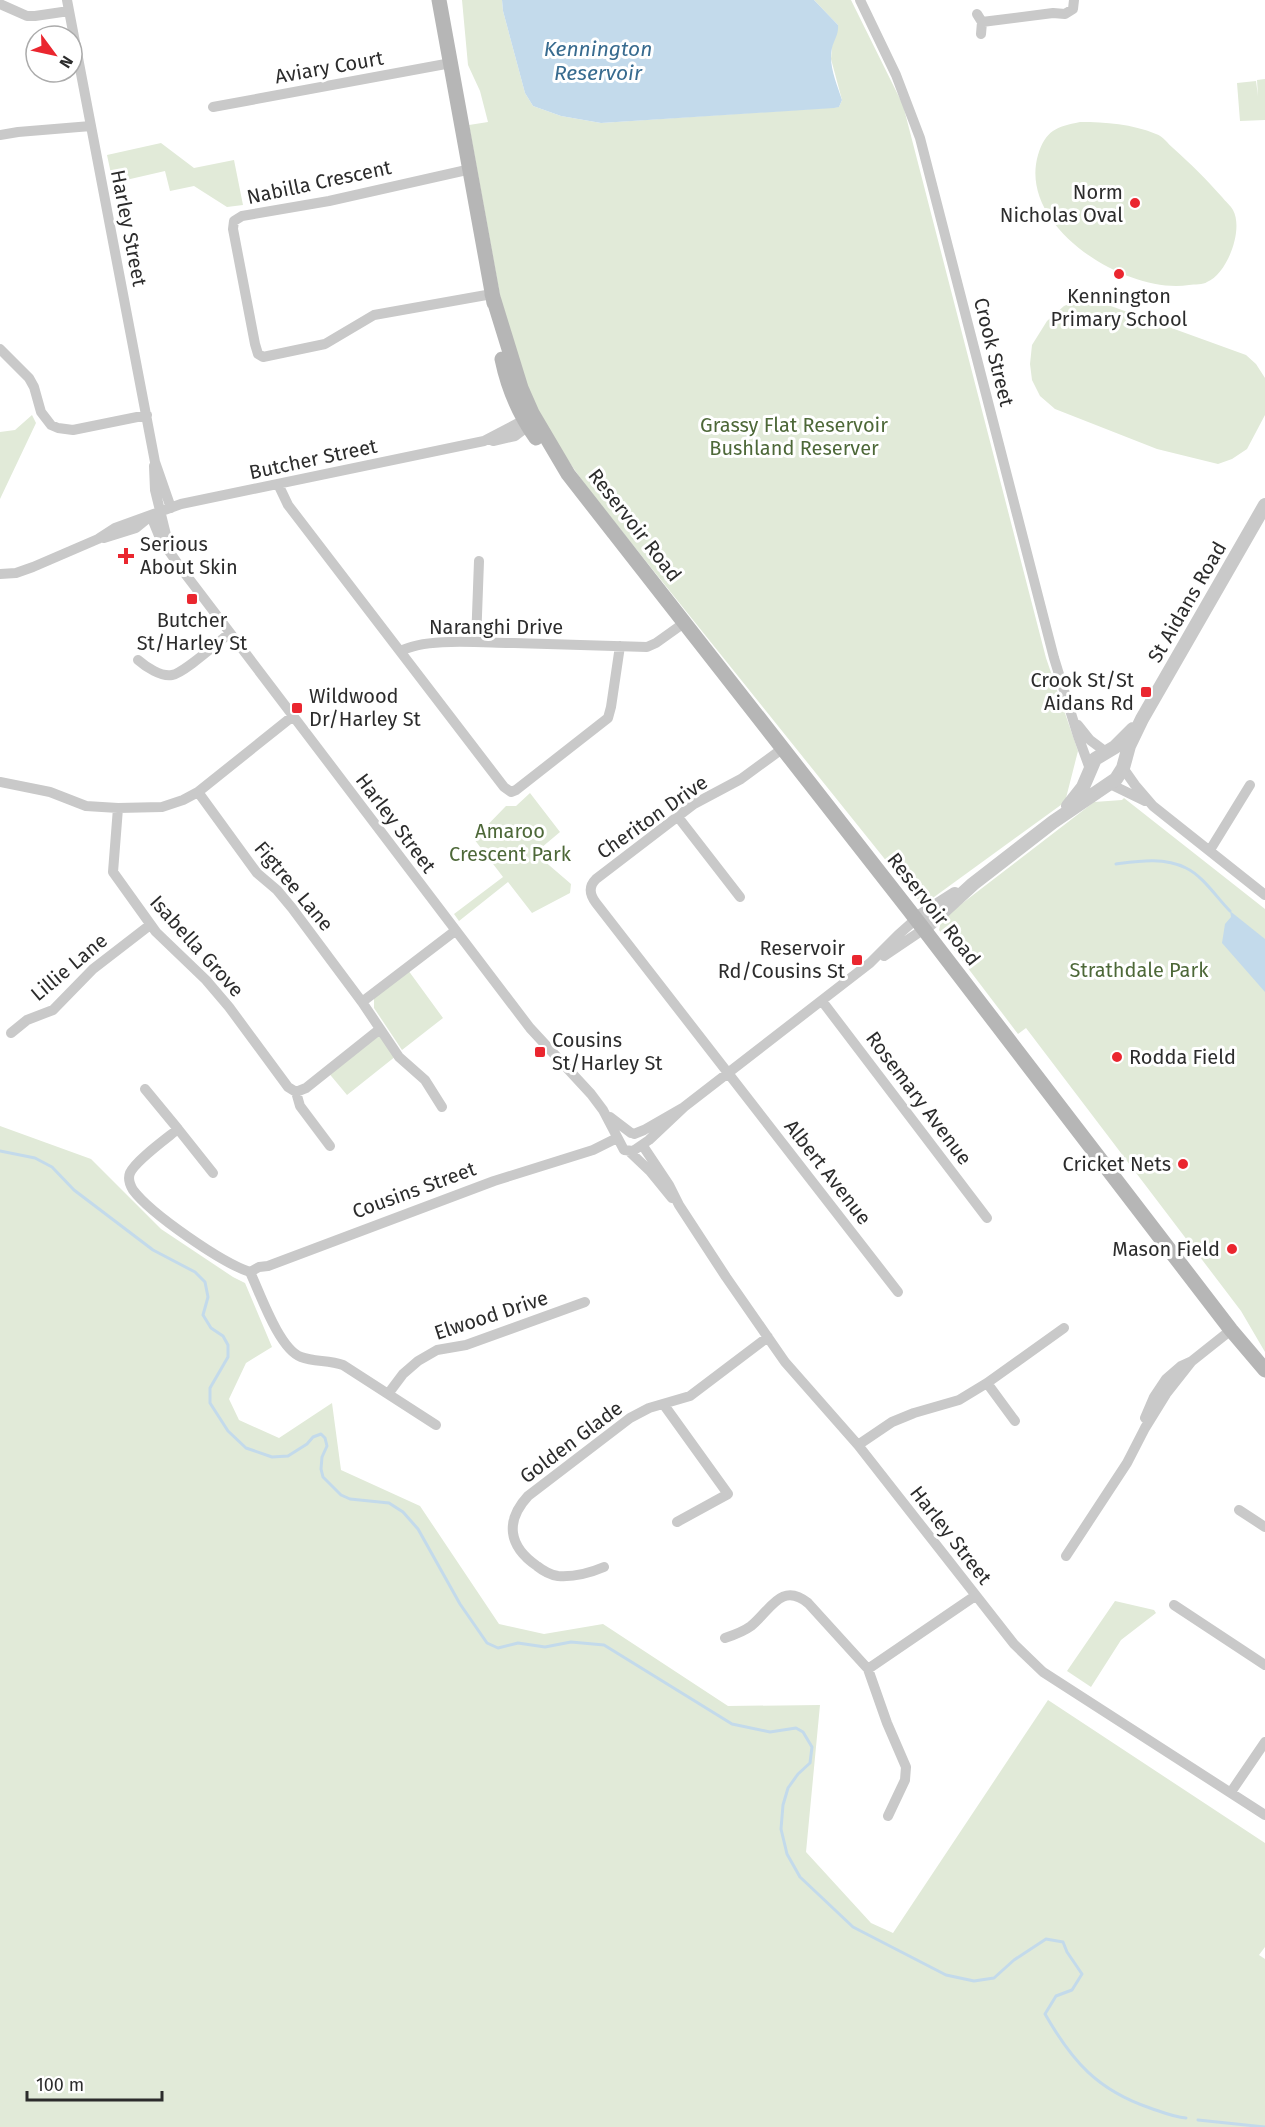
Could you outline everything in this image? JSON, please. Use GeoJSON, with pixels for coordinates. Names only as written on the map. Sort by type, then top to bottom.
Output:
{"type":"FeatureCollection","features":[{"type":"Feature","properties":{"kind":"main road","name":"Reservoir Road"},"geometry":{"type":"LineString","coordinates":[[439,0],[492,294],[530,422],[568,474],[920,924],[1231,1330],[1265,1370]]}},
{"type":"Feature","properties":{"kind":"street","name":"Crook Street"},"geometry":{"type":"LineString","coordinates":[[860,0],[896,75],[920,138],[1054,658],[1090,770]]}},
{"type":"Feature","properties":{"kind":"street"},"geometry":{"type":"LineString","coordinates":[[980,23],[1072,17],[1074,0]]}},
{"type":"Feature","properties":{"kind":"street"},"geometry":{"type":"LineString","coordinates":[[0,4],[27,16],[35,16],[68,6]]}},
{"type":"Feature","properties":{"kind":"street","name":"Harley Street"},"geometry":{"type":"LineString","coordinates":[[68,6],[147,415],[161,512],[160,538],[537,1038],[575,1075],[603,1110],[617,1137],[628,1151],[650,1171],[679,1205],[785,1362],[858,1445],[1014,1644],[1043,1672],[1265,1815]]}},
{"type":"Feature","properties":{"kind":"street","name":"Aviary Court"},"geometry":{"type":"LineString","coordinates":[[213,107],[451,63]]}},
{"type":"Feature","properties":{"kind":"street"},"geometry":{"type":"LineString","coordinates":[[0,135],[91,126]]}},
{"type":"Feature","properties":{"kind":"street","name":"Nabilla Crescent"},"geometry":{"type":"LineString","coordinates":[[471,169],[329,201],[242,216],[234,221],[233,229],[255,344],[258,354],[263,357],[325,344],[374,315],[492,294]]}},
{"type":"Feature","properties":{"kind":"street"},"geometry":{"type":"LineString","coordinates":[[0,349],[29,378],[41,412],[51,424],[58,428],[74,430],[147,415]]}},
{"type":"Feature","properties":{"kind":"street","name":"Butcher Street"},"geometry":{"type":"LineString","coordinates":[[0,574],[27,569],[98,539],[136,528],[161,512],[181,504],[484,441],[506,440],[530,422]]}},
{"type":"Feature","properties":{"kind":"street"},"geometry":{"type":"LineString","coordinates":[[278,484],[288,505],[504,787],[513,792],[608,718],[620,646]]}},
{"type":"Feature","properties":{"kind":"street","name":"St Aidans Road"},"geometry":{"type":"LineString","coordinates":[[1123,767],[1129,746],[1142,719],[1265,506]]}},
{"type":"Feature","properties":{"kind":"street"},"geometry":{"type":"LineString","coordinates":[[476,642],[479,561]]}},
{"type":"Feature","properties":{"kind":"street","name":"Naranghi Drive"},"geometry":{"type":"LineString","coordinates":[[401,651],[408,647],[425,644],[476,642],[651,646],[684,623]]}},
{"type":"Feature","properties":{"kind":"street"},"geometry":{"type":"LineString","coordinates":[[138,660],[149,668],[165,675],[172,675],[230,633]]}},
{"type":"Feature","properties":{"kind":"street"},"geometry":{"type":"LineString","coordinates":[[0,782],[50,792],[86,806],[162,807],[198,792],[293,716]]}},
{"type":"Feature","properties":{"kind":"street","name":"St Aidans Road"},"geometry":{"type":"LineString","coordinates":[[1107,752],[1142,719]]}},
{"type":"Feature","properties":{"kind":"street","name":"Crook Street"},"geometry":{"type":"LineString","coordinates":[[1074,720],[1090,740],[1107,752]]}},
{"type":"Feature","properties":{"kind":"street","name":"Cheriton Drive"},"geometry":{"type":"LineString","coordinates":[[729,1073],[596,903],[590,891],[596,879],[702,799],[741,779],[782,749]]}},
{"type":"Feature","properties":{"kind":"street"},"geometry":{"type":"LineString","coordinates":[[1053,822],[1075,798],[1095,759],[1107,752],[1119,758],[1135,785],[1153,806]]}},
{"type":"Feature","properties":{"kind":"street"},"geometry":{"type":"LineString","coordinates":[[628,1151],[643,1145],[684,1107],[870,963],[904,929],[920,924],[940,902],[973,884],[1053,822],[1120,776],[1123,767]]}},
{"type":"Feature","properties":{"kind":"street"},"geometry":{"type":"LineString","coordinates":[[1090,770],[1096,779],[1153,806],[1265,895]]}},
{"type":"Feature","properties":{"kind":"street"},"geometry":{"type":"LineString","coordinates":[[1210,850],[1251,785]]}},
{"type":"Feature","properties":{"kind":"street","name":"Figtree Lane"},"geometry":{"type":"LineString","coordinates":[[198,792],[257,873],[277,890],[292,908],[362,1002],[399,1057],[424,1080],[442,1107]]}},
{"type":"Feature","properties":{"kind":"street","name":"Isabella Grove"},"geometry":{"type":"LineString","coordinates":[[118,808],[113,872],[150,925],[229,1006],[288,1087],[296,1092],[300,1106],[330,1146]]}},
{"type":"Feature","properties":{"kind":"street"},"geometry":{"type":"LineString","coordinates":[[678,817],[740,897]]}},
{"type":"Feature","properties":{"kind":"street","name":"Lillie Lane"},"geometry":{"type":"LineString","coordinates":[[11,1033],[27,1020],[53,1010],[93,969],[150,925]]}},
{"type":"Feature","properties":{"kind":"street"},"geometry":{"type":"LineString","coordinates":[[362,1002],[455,931]]}},
{"type":"Feature","properties":{"kind":"street","name":"Rosemary Avenue"},"geometry":{"type":"LineString","coordinates":[[822,1001],[987,1218]]}},
{"type":"Feature","properties":{"kind":"street"},"geometry":{"type":"LineString","coordinates":[[296,1092],[306,1088],[380,1029]]}},
{"type":"Feature","properties":{"kind":"street","name":"Albert Avenue"},"geometry":{"type":"LineString","coordinates":[[729,1073],[898,1292]]}},
{"type":"Feature","properties":{"kind":"street"},"geometry":{"type":"LineString","coordinates":[[145,1089],[213,1173]]}},
{"type":"Feature","properties":{"kind":"street"},"geometry":{"type":"LineString","coordinates":[[632,1133],[644,1130],[684,1107]]}},
{"type":"Feature","properties":{"kind":"street","name":"Harley Street"},"geometry":{"type":"LineString","coordinates":[[603,1110],[643,1145],[679,1205]]}},
{"type":"Feature","properties":{"kind":"street"},"geometry":{"type":"LineString","coordinates":[[178,1129],[130,1172],[129,1180],[133,1190],[165,1220],[236,1268],[250,1272],[284,1343],[295,1354],[343,1365],[436,1425]]}},
{"type":"Feature","properties":{"kind":"street","name":"Cousins Street"},"geometry":{"type":"LineString","coordinates":[[250,1272],[494,1181],[593,1150],[617,1137],[632,1133]]}},
{"type":"Feature","properties":{"kind":"street","name":"Cousins Street"},"geometry":{"type":"LineString","coordinates":[[593,1150],[628,1151]]}},
{"type":"Feature","properties":{"kind":"street","name":"Elwood Drive"},"geometry":{"type":"LineString","coordinates":[[388,1394],[403,1374],[418,1361],[437,1350],[466,1345],[585,1302]]}},
{"type":"Feature","properties":{"kind":"street"},"geometry":{"type":"LineString","coordinates":[[858,1445],[892,1422],[959,1400],[987,1383],[1064,1328]]}},
{"type":"Feature","properties":{"kind":"street"},"geometry":{"type":"LineString","coordinates":[[1066,1556],[1127,1463],[1162,1392],[1192,1361],[1231,1330]]}},
{"type":"Feature","properties":{"kind":"street","name":"Golden Glade"},"geometry":{"type":"LineString","coordinates":[[604,1567],[590,1573],[556,1576],[540,1569],[521,1552],[512,1534],[517,1508],[528,1496],[630,1419],[649,1408],[690,1396],[768,1337]]}},
{"type":"Feature","properties":{"kind":"street"},"geometry":{"type":"LineString","coordinates":[[987,1383],[1015,1421]]}},
{"type":"Feature","properties":{"kind":"street"},"geometry":{"type":"LineString","coordinates":[[664,1405],[728,1494],[677,1522]]}},
{"type":"Feature","properties":{"kind":"street"},"geometry":{"type":"LineString","coordinates":[[1239,1510],[1265,1527]]}},
{"type":"Feature","properties":{"kind":"street"},"geometry":{"type":"LineString","coordinates":[[725,1638],[748,1629],[775,1601],[785,1595],[796,1596],[808,1603],[868,1669],[887,1723],[906,1767],[905,1780],[888,1816]]}},
{"type":"Feature","properties":{"kind":"street"},"geometry":{"type":"LineString","coordinates":[[868,1669],[975,1596]]}},
{"type":"Feature","properties":{"kind":"street"},"geometry":{"type":"LineString","coordinates":[[1174,1605],[1265,1665]]}},
{"type":"Feature","properties":{"kind":"street"},"geometry":{"type":"LineString","coordinates":[[1231,1792],[1265,1742]]}},
{"type":"Feature","properties":{"kind":"green space","name":"Grassy Flat Reservoir Bushland Reserver"},"geometry":{"type":"Polygon","coordinates":[[[462,0],[502,0],[525,93],[533,106],[561,116],[601,123],[839,107],[842,100],[831,59],[838,25],[814,0],[851,0],[903,105],[1046,658],[1078,751],[1065,802],[930,900],[922,902],[916,898],[588,489],[537,416],[505,323],[469,125],[488,122],[480,91],[468,65],[462,0]]]}},
{"type":"Feature","properties":{"kind":"green space"},"geometry":{"type":"Polygon","coordinates":[[[1265,79],[1265,120],[1240,121],[1237,83],[1256,81],[1258,96],[1257,80],[1265,79]]]}},
{"type":"Feature","properties":{"kind":"green space","name":"Norm Nicholas Oval"},"geometry":{"type":"Polygon","coordinates":[[[1080,122],[1128,126],[1159,135],[1229,205],[1236,219],[1235,239],[1227,261],[1214,277],[1203,284],[1189,285],[1164,285],[1136,279],[1108,267],[1082,251],[1060,230],[1044,207],[1036,182],[1038,155],[1048,135],[1053,131],[1080,122]]]}},
{"type":"Feature","properties":{"kind":"green space"},"geometry":{"type":"Polygon","coordinates":[[[161,143],[194,168],[234,160],[243,205],[227,207],[194,186],[170,191],[165,171],[113,183],[107,155],[161,143]]]}},
{"type":"Feature","properties":{"kind":"green space"},"geometry":{"type":"Polygon","coordinates":[[[1086,297],[1246,355],[1256,364],[1265,378],[1265,415],[1247,449],[1232,459],[1218,464],[1157,449],[1055,409],[1040,396],[1032,380],[1030,364],[1032,345],[1047,321],[1064,306],[1086,297]]]}},
{"type":"Feature","properties":{"kind":"green space"},"geometry":{"type":"Polygon","coordinates":[[[32,415],[36,423],[0,499],[0,432],[15,430],[32,415]]]}},
{"type":"Feature","properties":{"kind":"green space","name":"Amaroo Crescent Park"},"geometry":{"type":"Polygon","coordinates":[[[530,793],[560,832],[535,853],[571,884],[570,893],[532,913],[508,882],[459,921],[454,914],[503,877],[474,839],[506,806],[516,806],[530,793]]]}},
{"type":"Feature","properties":{"kind":"green space","name":"Strathdale Park"},"geometry":{"type":"Polygon","coordinates":[[[1124,798],[1265,909],[1265,1352],[1241,1311],[1026,1028],[1018,1034],[939,930],[941,921],[947,915],[1094,802],[1124,798]]]}},
{"type":"Feature","properties":{"kind":"green space"},"geometry":{"type":"Polygon","coordinates":[[[408,970],[443,1018],[402,1050],[374,1008],[374,996],[408,970]]]}},
{"type":"Feature","properties":{"kind":"green space"},"geometry":{"type":"Polygon","coordinates":[[[379,1032],[396,1056],[347,1095],[327,1071],[379,1032]]]}},
{"type":"Feature","properties":{"kind":"green space"},"geometry":{"type":"Polygon","coordinates":[[[0,1126],[91,1159],[161,1229],[245,1283],[272,1347],[246,1363],[229,1399],[239,1420],[279,1438],[332,1403],[341,1470],[420,1506],[499,1624],[544,1634],[603,1624],[728,1706],[820,1705],[806,1852],[871,1923],[893,1933],[1048,1700],[1265,1843],[1265,1947],[1259,1955],[1265,1959],[1265,2127],[0,2127],[0,1126]]]}},
{"type":"Feature","properties":{"kind":"green space"},"geometry":{"type":"Polygon","coordinates":[[[1115,1601],[1154,1610],[1156,1613],[1121,1640],[1091,1687],[1067,1671],[1115,1601]]]}},
{"type":"Feature","properties":{"kind":"water","name":"Kennington Reservoir"},"geometry":{"type":"Polygon","coordinates":[[[502,0],[814,0],[838,25],[831,61],[842,100],[839,107],[834,108],[601,123],[561,116],[533,106],[525,93],[502,0]]]}},
{"type":"Feature","properties":{"kind":"water"},"geometry":{"type":"Polygon","coordinates":[[[1230,911],[1265,939],[1265,992],[1222,943],[1225,924],[1231,917],[1230,911]]]}},
{"type":"Feature","properties":{"kind":"waterway"},"geometry":{"type":"LineString","coordinates":[[1116,864],[1160,861],[1186,868],[1204,882],[1230,911]]}},
{"type":"Feature","properties":{"kind":"waterway"},"geometry":{"type":"LineString","coordinates":[[0,1151],[35,1158],[52,1167],[74,1190],[153,1250],[195,1272],[205,1282],[208,1297],[203,1315],[211,1328],[223,1336],[228,1345],[228,1357],[210,1388],[210,1403],[228,1431],[246,1448],[272,1457],[288,1456],[307,1444],[313,1437],[321,1434],[327,1446],[322,1457],[323,1477],[341,1495],[350,1499],[389,1503],[403,1512],[418,1529],[460,1604],[487,1643],[498,1648],[518,1643],[545,1647],[571,1642],[604,1645],[732,1724],[770,1732],[796,1728],[803,1732],[812,1747],[810,1763],[788,1788],[783,1805],[781,1829],[787,1854],[800,1877],[853,1927],[946,1975],[974,1981],[994,1978],[1014,1960],[1046,1939],[1063,1942],[1082,1974],[1072,1990],[1056,1996],[1045,2014],[1065,2046],[1088,2072],[1115,2092],[1150,2108],[1186,2118]]}},
{"type":"Feature","properties":{"kind":"waterway"},"geometry":{"type":"LineString","coordinates":[[1198,2120],[1265,2127]]}},
{"type":"Feature","properties":{"kind":"place","name":"Norm Nicholas Oval"},"geometry":{"type":"Point","coordinates":[1135,203]}},
{"type":"Feature","properties":{"kind":"place","name":"Kennington Primary School"},"geometry":{"type":"Point","coordinates":[1119,274]}},
{"type":"Feature","properties":{"kind":"place","name":"Serious About Skin"},"geometry":{"type":"Point","coordinates":[126,556]}},
{"type":"Feature","properties":{"kind":"place","name":"Butcher St/Harley St"},"geometry":{"type":"Point","coordinates":[192,599]}},
{"type":"Feature","properties":{"kind":"place","name":"Crook St/St Aidans Rd"},"geometry":{"type":"Point","coordinates":[1146,692]}},
{"type":"Feature","properties":{"kind":"place","name":"Wildwood Dr/Harley St"},"geometry":{"type":"Point","coordinates":[297,708]}},
{"type":"Feature","properties":{"kind":"place","name":"Reservoir Rd/Cousins St"},"geometry":{"type":"Point","coordinates":[857,960]}},
{"type":"Feature","properties":{"kind":"place","name":"Cousins St/Harley St"},"geometry":{"type":"Point","coordinates":[540,1052]}},
{"type":"Feature","properties":{"kind":"place","name":"Rodda Field"},"geometry":{"type":"Point","coordinates":[1117,1057]}},
{"type":"Feature","properties":{"kind":"place","name":"Cricket Nets"},"geometry":{"type":"Point","coordinates":[1183,1164]}},
{"type":"Feature","properties":{"kind":"place","name":"Mason Field"},"geometry":{"type":"Point","coordinates":[1232,1249]}}]}
